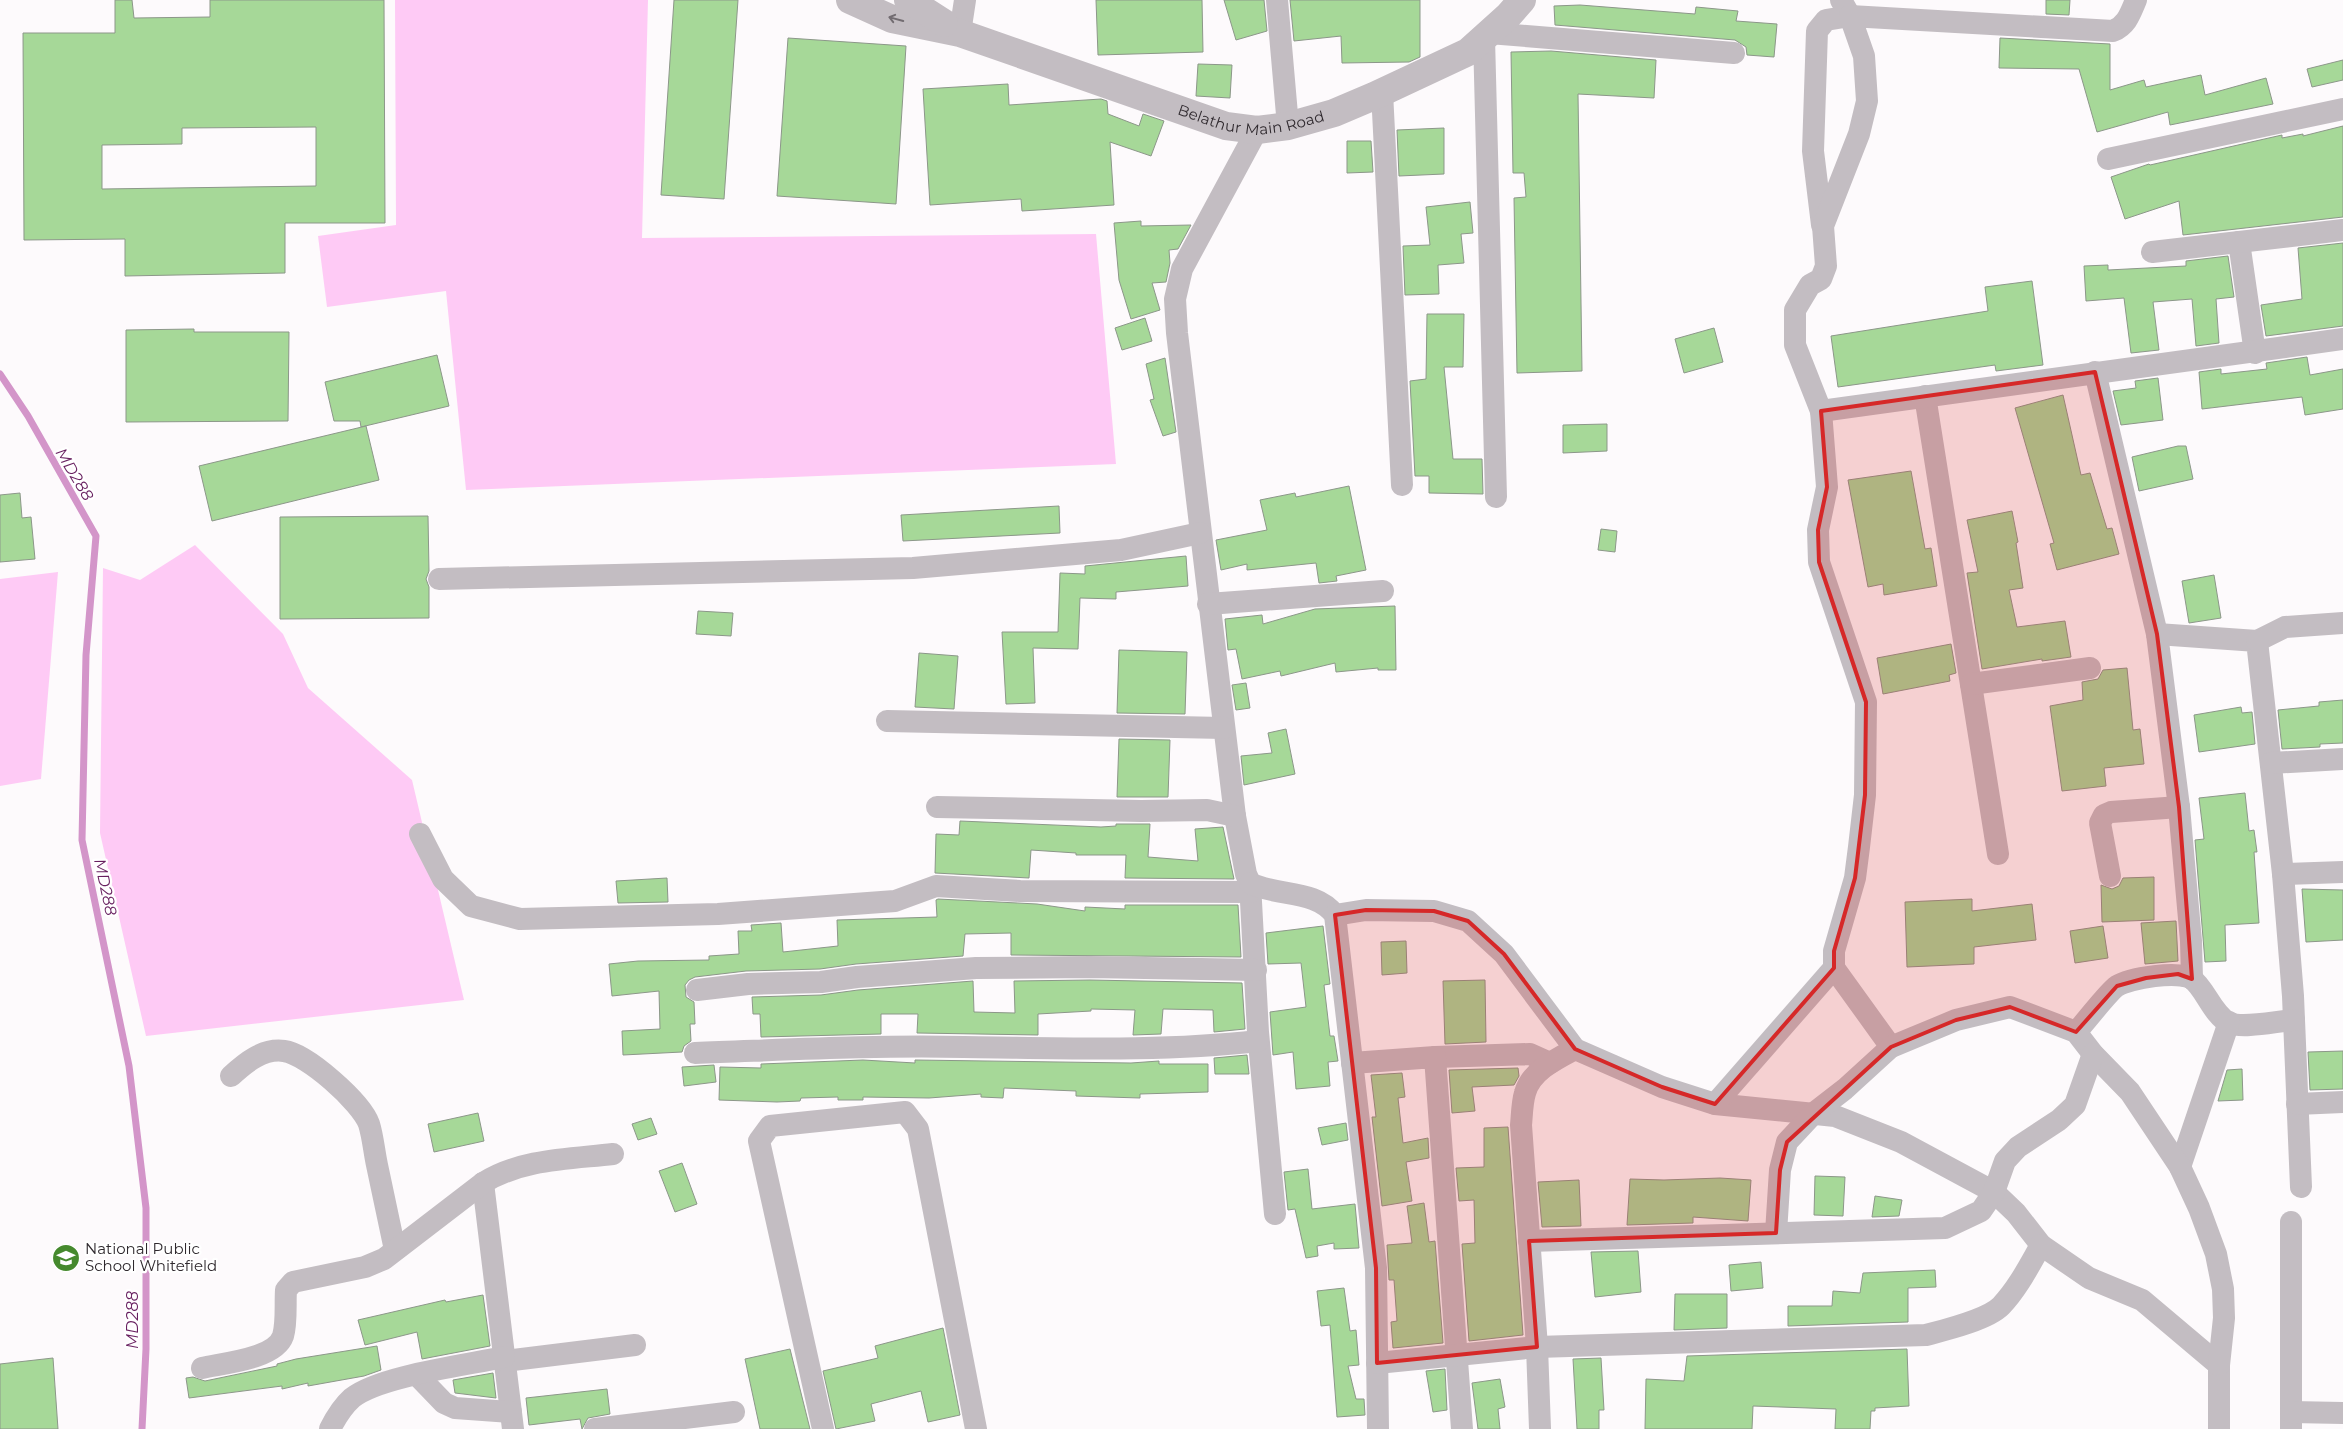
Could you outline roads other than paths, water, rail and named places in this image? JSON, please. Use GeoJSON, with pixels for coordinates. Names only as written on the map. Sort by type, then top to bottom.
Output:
{"type":"FeatureCollection","features":[{"type":"Feature","properties":{"kind":"street","name":"Belathur Main Road"},"geometry":{"type":"LineString","coordinates":[[850,0],[892,19],[960,33],[1226,126],[1257,130],[1288,126],[1334,113],[1468,52],[1522,0]]}},
{"type":"Feature","properties":{"kind":"street","name":"Belathur Main Road"},"geometry":{"type":"LineString","coordinates":[[908,0],[960,33]]}},
{"type":"Feature","properties":{"kind":"street"},"geometry":{"type":"LineString","coordinates":[[960,33],[965,0]]}},
{"type":"Feature","properties":{"kind":"street"},"geometry":{"type":"LineString","coordinates":[[1277,0],[1288,126]]}},
{"type":"Feature","properties":{"kind":"street"},"geometry":{"type":"LineString","coordinates":[[1891,1047],[1834,968],[1834,951],[1855,878],[1859,848],[1865,795],[1866,702],[1818,562],[1818,530],[1827,486],[1821,411],[1795,345],[1795,310],[1810,285],[1820,279],[1826,266],[1823,226],[1813,152],[1817,30],[1826,20],[1845,8],[2112,31],[2122,28],[2128,20],[2136,0]]}},
{"type":"Feature","properties":{"kind":"street"},"geometry":{"type":"LineString","coordinates":[[1823,226],[1859,134],[1867,101],[1864,56],[1845,8]]}},
{"type":"Feature","properties":{"kind":"street"},"geometry":{"type":"LineString","coordinates":[[1496,497],[1486,36],[1734,53]]}},
{"type":"Feature","properties":{"kind":"street"},"geometry":{"type":"LineString","coordinates":[[1382,92],[1402,485]]}},
{"type":"Feature","properties":{"kind":"street"},"geometry":{"type":"LineString","coordinates":[[2108,159],[2343,109]]}},
{"type":"Feature","properties":{"kind":"street"},"geometry":{"type":"LineString","coordinates":[[1257,130],[1182,269],[1175,299],[1177,333],[1234,816],[1250,888],[1256,970],[1258,1041],[1275,1214]]}},
{"type":"Feature","properties":{"kind":"street"},"geometry":{"type":"LineString","coordinates":[[2152,252],[2343,230]]}},
{"type":"Feature","properties":{"kind":"street"},"geometry":{"type":"LineString","coordinates":[[2240,242],[2255,353]]}},
{"type":"Feature","properties":{"kind":"street"},"geometry":{"type":"LineString","coordinates":[[1821,411],[2095,372],[2255,353],[2343,340]]}},
{"type":"Feature","properties":{"kind":"street"},"geometry":{"type":"LineString","coordinates":[[2095,372],[2157,634],[2178,807],[2191,941],[2192,979]]}},
{"type":"Feature","properties":{"kind":"street"},"geometry":{"type":"LineString","coordinates":[[1925,396],[1998,854]]}},
{"type":"Feature","properties":{"kind":"street"},"geometry":{"type":"LineString","coordinates":[[439,579],[913,568],[1121,550],[1200,533]]}},
{"type":"Feature","properties":{"kind":"street"},"geometry":{"type":"LineString","coordinates":[[1208,604],[1383,591]]}},
{"type":"Feature","properties":{"kind":"street"},"geometry":{"type":"LineString","coordinates":[[2157,634],[2257,641],[2285,627],[2343,623]]}},
{"type":"Feature","properties":{"kind":"street"},"geometry":{"type":"LineString","coordinates":[[2257,641],[2283,874],[2294,1020],[2301,1187]]}},
{"type":"Feature","properties":{"kind":"street"},"geometry":{"type":"LineString","coordinates":[[1971,684],[2090,668]]}},
{"type":"Feature","properties":{"kind":"street"},"geometry":{"type":"LineString","coordinates":[[887,721],[1224,728]]}},
{"type":"Feature","properties":{"kind":"street"},"geometry":{"type":"LineString","coordinates":[[2270,763],[2343,759]]}},
{"type":"Feature","properties":{"kind":"street"},"geometry":{"type":"LineString","coordinates":[[937,807],[1141,811],[1207,810],[1234,816]]}},
{"type":"Feature","properties":{"kind":"street"},"geometry":{"type":"LineString","coordinates":[[2110,876],[2100,823],[2104,815],[2111,812],[2178,807]]}},
{"type":"Feature","properties":{"kind":"street"},"geometry":{"type":"LineString","coordinates":[[420,834],[443,879],[471,906],[520,919],[718,914],[895,902],[936,886],[1020,891],[1260,888],[1315,900],[1328,906],[1335,915],[1376,1268],[1378,1429]]}},
{"type":"Feature","properties":{"kind":"street"},"geometry":{"type":"LineString","coordinates":[[2283,874],[2343,872]]}},
{"type":"Feature","properties":{"kind":"street"},"geometry":{"type":"LineString","coordinates":[[1335,915],[1366,910],[1434,911],[1468,921],[1504,954],[1575,1049],[1662,1087],[1715,1104],[1835,1116],[1900,1142],[1994,1192],[2016,1213],[2041,1244],[2089,1278],[2113,1286],[2142,1300],[2219,1365]]}},
{"type":"Feature","properties":{"kind":"street"},"geometry":{"type":"LineString","coordinates":[[697,990],[748,984],[821,982],[857,977],[976,968],[1090,967],[1256,970]]}},
{"type":"Feature","properties":{"kind":"street"},"geometry":{"type":"LineString","coordinates":[[1715,1104],[1834,968]]}},
{"type":"Feature","properties":{"kind":"street"},"geometry":{"type":"LineString","coordinates":[[2076,1032],[2117,986],[2146,978],[2178,974],[2192,979],[2218,1014],[2229,1022],[2242,1025],[2294,1020]]}},
{"type":"Feature","properties":{"kind":"street"},"geometry":{"type":"LineString","coordinates":[[1776,1233],[1780,1170],[1787,1142],[1814,1113],[1845,1089],[1891,1047],[1956,1020],[2010,1007],[2076,1032],[2093,1054],[2130,1092],[2180,1167],[2199,1208],[2216,1254],[2223,1289],[2224,1318],[2219,1365],[2219,1429]]}},
{"type":"Feature","properties":{"kind":"street"},"geometry":{"type":"LineString","coordinates":[[2180,1167],[2229,1022]]}},
{"type":"Feature","properties":{"kind":"street"},"geometry":{"type":"LineString","coordinates":[[695,1053],[907,1047],[1199,1048],[1258,1041]]}},
{"type":"Feature","properties":{"kind":"street"},"geometry":{"type":"LineString","coordinates":[[1540,1429],[1537,1347],[1521,1125],[1525,1093],[1535,1075],[1550,1063],[1575,1049]]}},
{"type":"Feature","properties":{"kind":"street"},"geometry":{"type":"LineString","coordinates":[[231,1076],[247,1061],[265,1053],[284,1051],[300,1057],[336,1083],[357,1104],[369,1124],[395,1250]]}},
{"type":"Feature","properties":{"kind":"street"},"geometry":{"type":"LineString","coordinates":[[1352,1063],[1530,1054],[1550,1063]]}},
{"type":"Feature","properties":{"kind":"street"},"geometry":{"type":"LineString","coordinates":[[1529,1242],[1945,1228],[1981,1211],[1994,1192],[2005,1161],[2018,1147],[2059,1120],[2075,1105],[2093,1054]]}},
{"type":"Feature","properties":{"kind":"street"},"geometry":{"type":"LineString","coordinates":[[1436,1058],[1462,1429]]}},
{"type":"Feature","properties":{"kind":"street"},"geometry":{"type":"LineString","coordinates":[[2297,1104],[2343,1102]]}},
{"type":"Feature","properties":{"kind":"street"},"geometry":{"type":"LineString","coordinates":[[823,1429],[758,1141],[770,1126],[905,1112],[918,1129],[976,1429]]}},
{"type":"Feature","properties":{"kind":"street"},"geometry":{"type":"LineString","coordinates":[[202,1368],[264,1354],[277,1346],[283,1336],[286,1290],[288,1285],[293,1282],[365,1267],[384,1259],[482,1183],[498,1173],[530,1164],[613,1154]]}},
{"type":"Feature","properties":{"kind":"street"},"geometry":{"type":"LineString","coordinates":[[1973,1180],[1981,1211]]}},
{"type":"Feature","properties":{"kind":"street"},"geometry":{"type":"LineString","coordinates":[[417,1375],[444,1402],[455,1408],[512,1421],[482,1183]]}},
{"type":"Feature","properties":{"kind":"street"},"geometry":{"type":"LineString","coordinates":[[2291,1222],[2291,1421],[2343,1413]]}},
{"type":"Feature","properties":{"kind":"street"},"geometry":{"type":"LineString","coordinates":[[1377,1363],[1537,1347],[1926,1335],[1960,1327],[1999,1307],[2023,1277],[2041,1244]]}},
{"type":"Feature","properties":{"kind":"street"},"geometry":{"type":"LineString","coordinates":[[330,1429],[338,1413],[353,1398],[371,1387],[417,1375],[504,1359],[635,1345]]}},
{"type":"Feature","properties":{"kind":"street"},"geometry":{"type":"LineString","coordinates":[[594,1429],[734,1412]]}},
{"type":"Feature","properties":{"kind":"waterway","name":"MD288"},"geometry":{"type":"LineString","coordinates":[[0,374],[28,416],[96,536],[86,655],[82,840],[129,1066],[146,1208],[146,1349],[142,1429]]}},
{"type":"Feature","properties":{"kind":"place","name":"National Public School Whitefield"},"geometry":{"type":"Point","coordinates":[66,1258]}}]}
